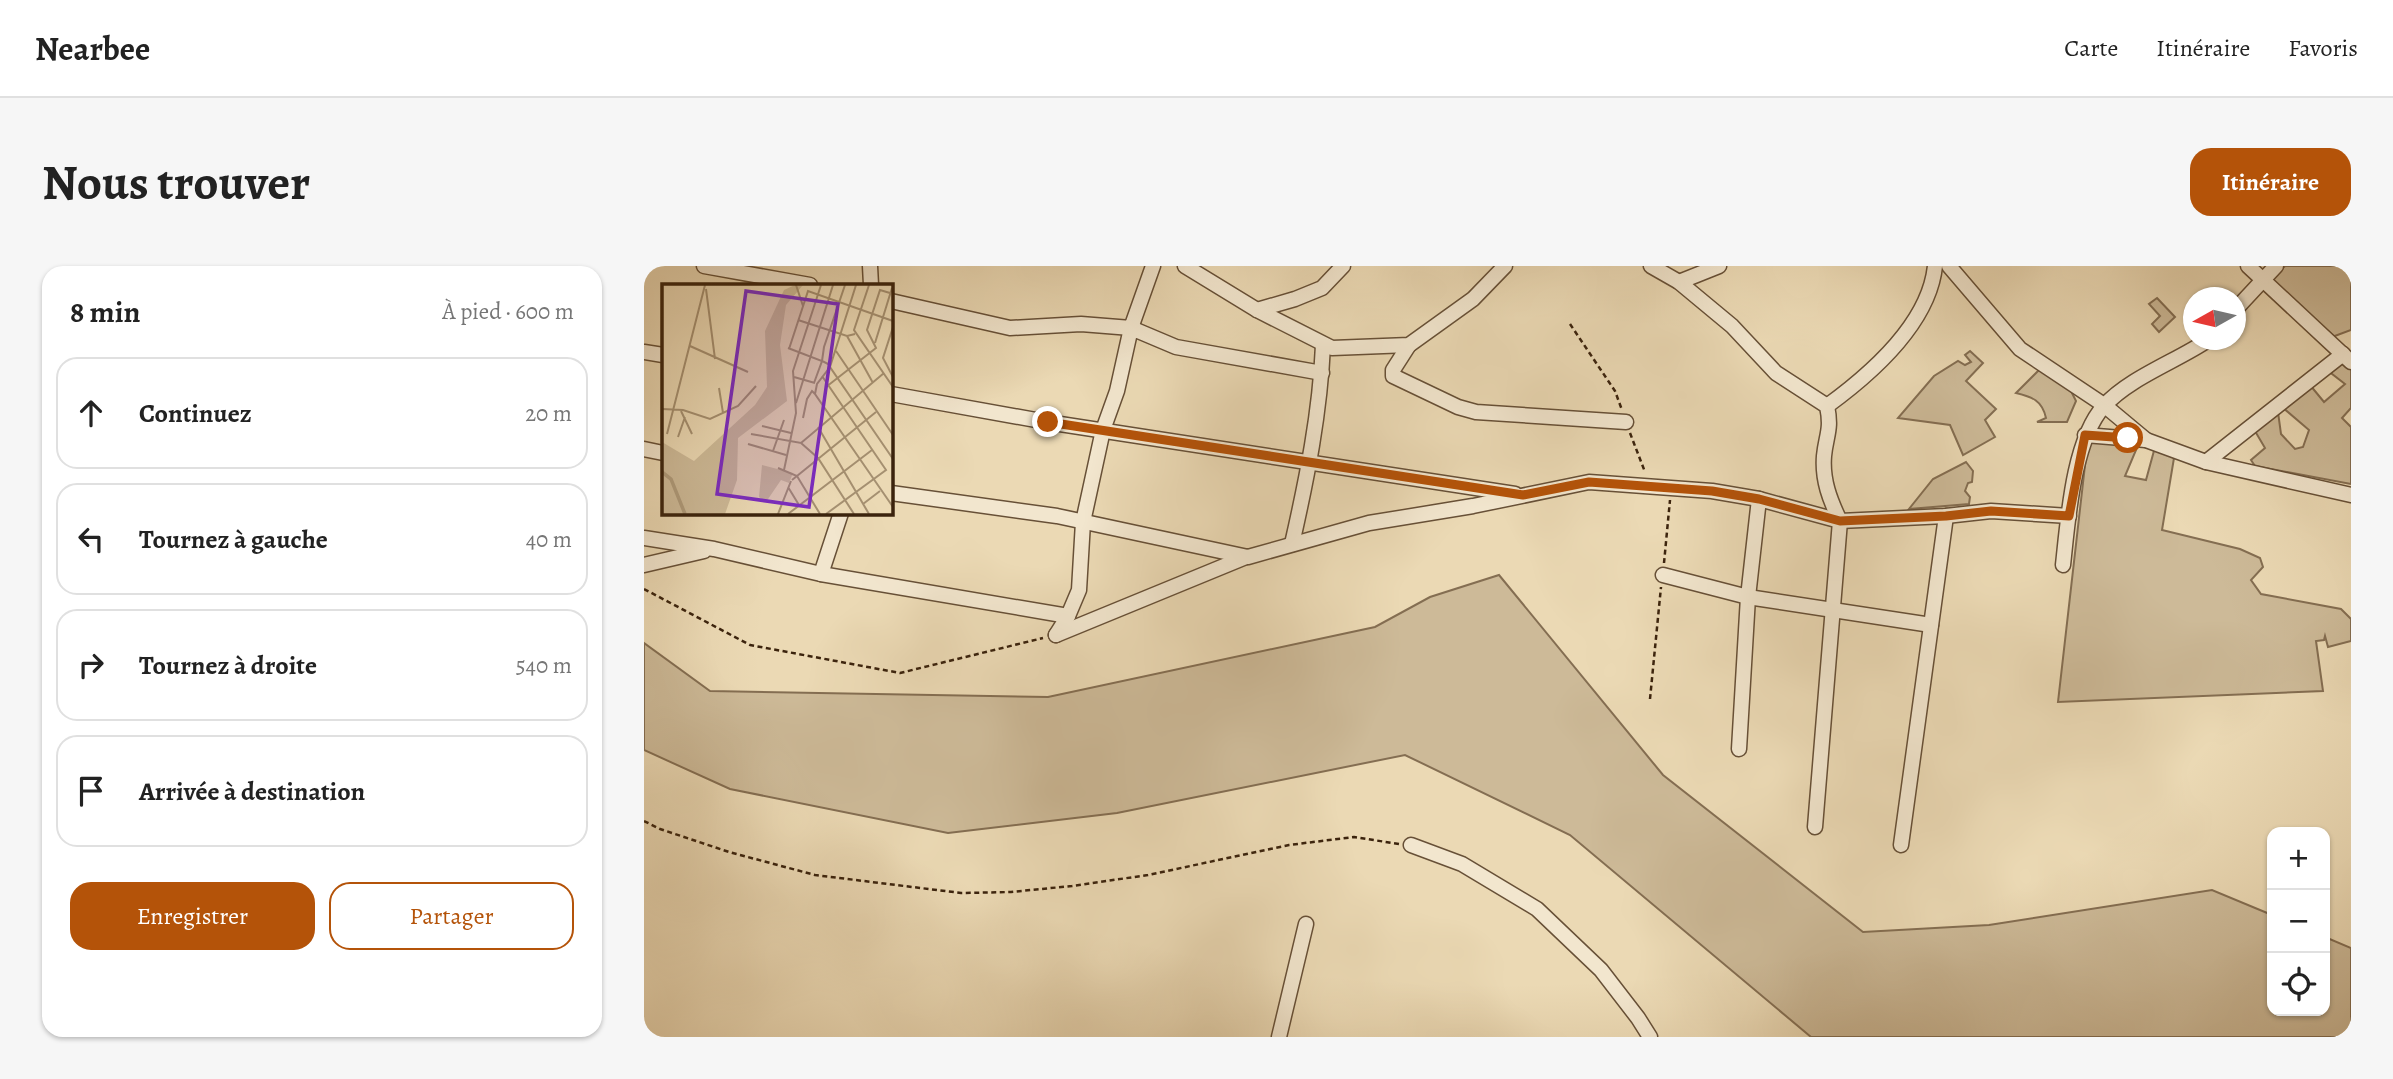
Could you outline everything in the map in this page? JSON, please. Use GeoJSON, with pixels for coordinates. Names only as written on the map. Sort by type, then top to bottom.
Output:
{"type":"FeatureCollection","features":[{"type":"Feature","properties":{"kind":"street"},"geometry":{"type":"LineString","coordinates":[[704,266],[804,284]]}},
{"type":"Feature","properties":{"kind":"street"},"geometry":{"type":"LineString","coordinates":[[870,266],[870,284]]}},
{"type":"Feature","properties":{"kind":"street"},"geometry":{"type":"LineString","coordinates":[[1056,635],[1079,590],[1083,522],[1103,430],[1117,391],[1131,328],[1153,266]]}},
{"type":"Feature","properties":{"kind":"street"},"geometry":{"type":"LineString","coordinates":[[1185,266],[1257,310],[1323,345],[1332,348],[1409,345]]}},
{"type":"Feature","properties":{"kind":"street"},"geometry":{"type":"LineString","coordinates":[[1257,310],[1322,288],[1343,266]]}},
{"type":"Feature","properties":{"kind":"street"},"geometry":{"type":"LineString","coordinates":[[1505,266],[1473,299],[1409,345],[1392,370],[1393,376],[1458,407],[1476,412],[1626,422]]}},
{"type":"Feature","properties":{"kind":"street"},"geometry":{"type":"LineString","coordinates":[[1651,266],[1679,282],[1732,326],[1776,373],[1827,406],[1830,423],[1824,453],[1824,472],[1828,495],[1840,521],[1815,827]]}},
{"type":"Feature","properties":{"kind":"street"},"geometry":{"type":"LineString","coordinates":[[1679,282],[1719,266]]}},
{"type":"Feature","properties":{"kind":"street"},"geometry":{"type":"LineString","coordinates":[[1827,406],[1862,381],[1894,346],[1923,307],[1935,266]]}},
{"type":"Feature","properties":{"kind":"street"},"geometry":{"type":"LineString","coordinates":[[1950,266],[2020,349],[2104,405],[2147,440]]}},
{"type":"Feature","properties":{"kind":"street"},"geometry":{"type":"LineString","coordinates":[[2207,462],[2345,352],[2248,266]]}},
{"type":"Feature","properties":{"kind":"street"},"geometry":{"type":"LineString","coordinates":[[2246,297],[2276,266]]}},
{"type":"Feature","properties":{"kind":"street"},"geometry":{"type":"LineString","coordinates":[[892,301],[1010,328],[1081,324],[1131,328],[1176,347],[1322,373]]}},
{"type":"Feature","properties":{"kind":"street"},"geometry":{"type":"LineString","coordinates":[[1292,544],[1310,463],[1323,345]]}},
{"type":"Feature","properties":{"kind":"street"},"geometry":{"type":"LineString","coordinates":[[2063,565],[2069,516],[2085,435],[2104,405],[2134,383],[2191,350]]}},
{"type":"Feature","properties":{"kind":"street"},"geometry":{"type":"LineString","coordinates":[[644,352],[662,355]]}},
{"type":"Feature","properties":{"kind":"street"},"geometry":{"type":"LineString","coordinates":[[892,394],[1523,495]]}},
{"type":"Feature","properties":{"kind":"street"},"geometry":{"type":"LineString","coordinates":[[2085,435],[2147,440],[2207,462],[2351,495]]}},
{"type":"Feature","properties":{"kind":"street"},"geometry":{"type":"LineString","coordinates":[[644,449],[662,453]]}},
{"type":"Feature","properties":{"kind":"street"},"geometry":{"type":"LineString","coordinates":[[1056,635],[1248,557],[1292,544],[1368,523],[1474,506],[1589,482],[1712,491],[1759,499],[1840,521],[1991,511],[2069,516]]}},
{"type":"Feature","properties":{"kind":"street"},"geometry":{"type":"LineString","coordinates":[[892,493],[1057,516],[1248,557]]}},
{"type":"Feature","properties":{"kind":"street"},"geometry":{"type":"LineString","coordinates":[[1739,749],[1748,597],[1759,499]]}},
{"type":"Feature","properties":{"kind":"street"},"geometry":{"type":"LineString","coordinates":[[821,574],[841,514]]}},
{"type":"Feature","properties":{"kind":"street"},"geometry":{"type":"LineString","coordinates":[[1902,845],[1946,516]]}},
{"type":"Feature","properties":{"kind":"street"},"geometry":{"type":"LineString","coordinates":[[644,538],[715,549],[821,574],[1068,616]]}},
{"type":"Feature","properties":{"kind":"street"},"geometry":{"type":"LineString","coordinates":[[644,565],[715,549]]}},
{"type":"Feature","properties":{"kind":"street"},"geometry":{"type":"LineString","coordinates":[[1663,575],[1748,597],[1931,625]]}},
{"type":"Feature","properties":{"kind":"street"},"geometry":{"type":"LineString","coordinates":[[1411,845],[1462,864],[1537,909],[1601,970],[1638,1017],[1650,1037]]}},
{"type":"Feature","properties":{"kind":"street"},"geometry":{"type":"LineString","coordinates":[[1279,1037],[1306,924]]}},
{"type":"Feature","properties":{"kind":"path"},"geometry":{"type":"LineString","coordinates":[[1570,324],[1615,391],[1649,485]]}},
{"type":"Feature","properties":{"kind":"path"},"geometry":{"type":"LineString","coordinates":[[1650,699],[1671,489]]}},
{"type":"Feature","properties":{"kind":"path"},"geometry":{"type":"LineString","coordinates":[[644,589],[750,645],[900,673],[1056,635]]}},
{"type":"Feature","properties":{"kind":"path"},"geometry":{"type":"LineString","coordinates":[[644,821],[729,852],[815,875],[961,893],[1011,892],[1110,881],[1289,845],[1354,837],[1411,845]]}},
{"type":"Feature","properties":{"kind":"shaded area"},"geometry":{"type":"Polygon","coordinates":[[[2285,266],[2351,266],[2351,330],[2332,337],[2270,280],[2285,266]]]}},
{"type":"Feature","properties":{"kind":"shaded area"},"geometry":{"type":"Polygon","coordinates":[[[2157,298],[2175,317],[2159,332],[2152,324],[2160,316],[2149,304],[2157,298]]]}},
{"type":"Feature","properties":{"kind":"shaded area"},"geometry":{"type":"Polygon","coordinates":[[[1970,351],[1983,363],[1966,381],[1996,409],[1985,420],[1995,437],[1963,455],[1950,425],[1898,418],[1934,376],[1958,361],[1965,365],[1971,362],[1965,355],[1970,351]]]}},
{"type":"Feature","properties":{"kind":"shaded area"},"geometry":{"type":"Polygon","coordinates":[[[2343,360],[2351,367],[2351,408],[2342,418],[2351,427],[2351,484],[2255,466],[2251,460],[2265,448],[2252,426],[2278,412],[2281,434],[2295,449],[2303,447],[2309,430],[2282,407],[2310,385],[2324,402],[2345,384],[2327,370],[2343,360]]]}},
{"type":"Feature","properties":{"kind":"shaded area"},"geometry":{"type":"Polygon","coordinates":[[[2040,369],[2068,385],[2076,401],[2067,422],[2037,422],[2046,418],[2042,407],[2031,398],[2016,393],[2040,369]]]}},
{"type":"Feature","properties":{"kind":"shaded area"},"geometry":{"type":"Polygon","coordinates":[[[2088,439],[2139,443],[2125,476],[2146,480],[2155,447],[2174,458],[2162,530],[2240,549],[2260,558],[2263,567],[2251,580],[2261,594],[2341,609],[2351,619],[2351,641],[2328,647],[2325,636],[2324,640],[2316,641],[2323,691],[2058,702],[2088,439]]]}},
{"type":"Feature","properties":{"kind":"shaded area"},"geometry":{"type":"Polygon","coordinates":[[[1966,462],[1973,471],[1972,482],[1968,483],[1965,491],[1970,497],[1969,504],[1909,509],[1933,479],[1966,462]]]}},
{"type":"Feature","properties":{"kind":"shaded area"},"geometry":{"type":"Polygon","coordinates":[[[1499,575],[1663,775],[1863,932],[1989,925],[2212,890],[2267,913],[2267,1016],[2330,1016],[2330,939],[2351,948],[2351,1037],[1811,1037],[1570,835],[1405,755],[1117,813],[948,833],[730,789],[644,750],[644,643],[710,691],[1048,697],[1375,627],[1430,597],[1499,575]]]}},
{"type":"Feature","properties":{"kind":"route"},"geometry":{"type":"LineString","coordinates":[[1048,422],[1523,495],[1589,482],[1712,491],[1759,499],[1840,521],[1991,511],[2069,516],[2085,435],[2128,438]]}}]}
